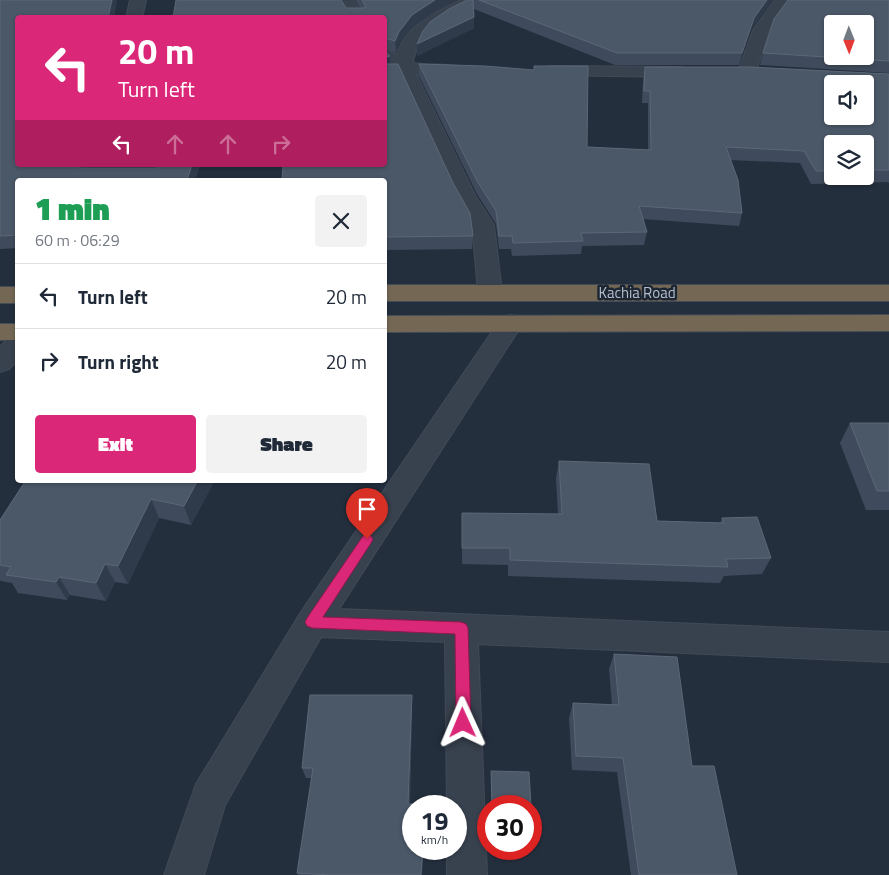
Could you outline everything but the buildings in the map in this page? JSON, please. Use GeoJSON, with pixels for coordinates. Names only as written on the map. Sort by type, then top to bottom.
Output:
{"type":"FeatureCollection","features":[{"type":"Feature","properties":{"kind":"highway","name":"Kachia Road"},"geometry":{"type":"LineString","coordinates":[[387,293],[889,293]]}},
{"type":"Feature","properties":{"kind":"highway"},"geometry":{"type":"LineString","coordinates":[[0,295],[15,295]]}},
{"type":"Feature","properties":{"kind":"highway","name":"Kachia Road"},"geometry":{"type":"LineString","coordinates":[[387,324],[889,323]]}},
{"type":"Feature","properties":{"kind":"highway"},"geometry":{"type":"LineString","coordinates":[[0,332],[15,332]]}},
{"type":"Feature","properties":{"kind":"street"},"geometry":{"type":"LineString","coordinates":[[135,15],[138,0]]}},
{"type":"Feature","properties":{"kind":"street"},"geometry":{"type":"LineString","coordinates":[[344,0],[356,15]]}},
{"type":"Feature","properties":{"kind":"street"},"geometry":{"type":"LineString","coordinates":[[474,0],[448,11],[422,31],[408,48],[404,66],[483,225],[490,292]]}},
{"type":"Feature","properties":{"kind":"street"},"geometry":{"type":"LineString","coordinates":[[747,72],[761,30],[783,0]]}},
{"type":"Feature","properties":{"kind":"street"},"geometry":{"type":"LineString","coordinates":[[387,56],[404,66],[430,71],[470,71]]}},
{"type":"Feature","properties":{"kind":"street"},"geometry":{"type":"LineString","coordinates":[[529,71],[697,72]]}},
{"type":"Feature","properties":{"kind":"street"},"geometry":{"type":"LineString","coordinates":[[727,72],[766,73]]}},
{"type":"Feature","properties":{"kind":"street"},"geometry":{"type":"LineString","coordinates":[[184,875],[209,797],[312,622],[511,323]]}},
{"type":"Feature","properties":{"kind":"street"},"geometry":{"type":"LineString","coordinates":[[0,363],[15,346]]}},
{"type":"Feature","properties":{"kind":"street"},"geometry":{"type":"LineString","coordinates":[[312,622],[889,647]]}},
{"type":"Feature","properties":{"kind":"street"},"geometry":{"type":"LineString","coordinates":[[461,628],[467,875]]}},
{"type":"Feature","properties":{"kind":"route"},"geometry":{"type":"LineString","coordinates":[[367,539],[312,622],[461,628],[463,723]]}}]}
